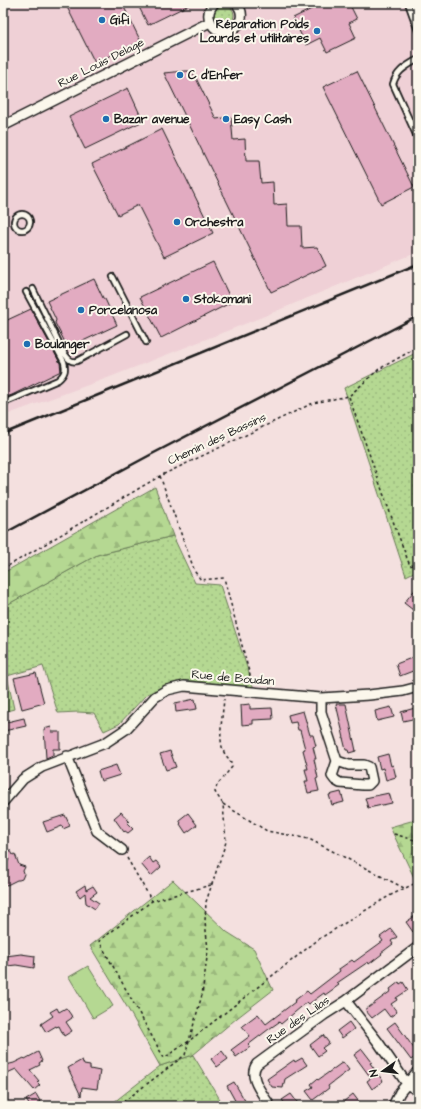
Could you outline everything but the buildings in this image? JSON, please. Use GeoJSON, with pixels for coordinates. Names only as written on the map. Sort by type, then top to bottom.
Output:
{"type":"FeatureCollection","features":[{"type":"Feature","properties":{"kind":"street"},"geometry":{"type":"LineString","coordinates":[[214,3],[209,12],[210,22],[212,26],[220,31],[230,31],[240,21],[241,4]]}},
{"type":"Feature","properties":{"kind":"street","name":"Rue Louis Delage"},"geometry":{"type":"LineString","coordinates":[[3,126],[210,22]]}},
{"type":"Feature","properties":{"kind":"street","name":"Rue de Boudan"},"geometry":{"type":"LineString","coordinates":[[3,802],[23,779],[42,767],[67,756],[105,743],[126,729],[155,697],[167,690],[184,686],[321,698],[369,695],[403,691],[418,687]]}},
{"type":"Feature","properties":{"kind":"street"},"geometry":{"type":"LineString","coordinates":[[321,698],[321,712],[337,761]]}},
{"type":"Feature","properties":{"kind":"street"},"geometry":{"type":"LineString","coordinates":[[67,756],[97,831],[122,850]]}},
{"type":"Feature","properties":{"kind":"street"},"geometry":{"type":"LineString","coordinates":[[346,1001],[418,947]]}},
{"type":"Feature","properties":{"kind":"street","name":"Rue des Lilas"},"geometry":{"type":"LineString","coordinates":[[270,1106],[255,1080],[253,1074],[254,1068],[257,1064],[324,1015],[346,1001],[378,1042],[407,1084]]}},
{"type":"Feature","properties":{"kind":"street"},"geometry":{"type":"LineString","coordinates":[[393,1106],[400,1092],[418,1071]]}},
{"type":"Feature","properties":{"kind":"street"},"geometry":{"type":"LineString","coordinates":[[407,1084],[418,1091]]}},
{"type":"Feature","properties":{"kind":"lane"},"geometry":{"type":"LineString","coordinates":[[408,3],[418,31]]}},
{"type":"Feature","properties":{"kind":"lane"},"geometry":{"type":"LineString","coordinates":[[418,59],[402,68],[397,74],[393,84],[418,139]]}},
{"type":"Feature","properties":{"kind":"lane"},"geometry":{"type":"LineString","coordinates":[[113,277],[146,342]]}},
{"type":"Feature","properties":{"kind":"lane"},"geometry":{"type":"LineString","coordinates":[[33,289],[64,352],[73,362],[127,334]]}},
{"type":"Feature","properties":{"kind":"lane"},"geometry":{"type":"LineString","coordinates":[[3,402],[58,380],[64,374],[66,368],[26,292]]}},
{"type":"Feature","properties":{"kind":"path","name":"Chemin des Bassins"},"geometry":{"type":"LineString","coordinates":[[254,693],[224,578],[201,580],[196,572],[160,476],[313,403],[349,396],[379,370],[418,347]]}},
{"type":"Feature","properties":{"kind":"path"},"geometry":{"type":"LineString","coordinates":[[349,396],[410,566],[418,563]]}},
{"type":"Feature","properties":{"kind":"path"},"geometry":{"type":"LineString","coordinates":[[3,569],[160,476]]}},
{"type":"Feature","properties":{"kind":"path"},"geometry":{"type":"LineString","coordinates":[[225,690],[221,741],[223,751],[231,761],[232,767],[217,786],[215,792],[223,804],[267,831],[309,839],[405,889]]}},
{"type":"Feature","properties":{"kind":"path"},"geometry":{"type":"LineString","coordinates":[[118,1106],[185,1055],[202,995],[208,950],[205,921],[206,902],[226,842],[223,804]]}},
{"type":"Feature","properties":{"kind":"path"},"geometry":{"type":"LineString","coordinates":[[394,834],[418,841]]}},
{"type":"Feature","properties":{"kind":"path"},"geometry":{"type":"LineString","coordinates":[[122,850],[152,901]]}},
{"type":"Feature","properties":{"kind":"path"},"geometry":{"type":"LineString","coordinates":[[211,885],[152,901],[99,940],[164,1058],[189,1041],[319,939],[389,896],[417,883],[418,888]]}},
{"type":"Feature","properties":{"kind":"shaded area"},"geometry":{"type":"Polygon","coordinates":[[[3,3],[418,3],[418,252],[262,317],[110,377],[3,416],[3,3]]]}},
{"type":"Feature","properties":{"kind":"green space"},"geometry":{"type":"Polygon","coordinates":[[[224,5],[231,8],[234,15],[231,22],[224,25],[217,22],[214,15],[217,8],[224,5]]]}},
{"type":"Feature","properties":{"kind":"green space"},"geometry":{"type":"Polygon","coordinates":[[[418,352],[418,570],[406,576],[344,388],[418,352]]]}},
{"type":"Feature","properties":{"kind":"green space"},"geometry":{"type":"Polygon","coordinates":[[[155,487],[173,536],[97,555],[3,607],[3,573],[155,487]]]}},
{"type":"Feature","properties":{"kind":"green space"},"geometry":{"type":"Polygon","coordinates":[[[173,536],[195,583],[220,585],[255,692],[177,682],[147,694],[119,724],[104,731],[94,713],[58,713],[43,666],[7,676],[14,709],[3,712],[3,607],[97,555],[173,536]]]}},
{"type":"Feature","properties":{"kind":"green space"},"geometry":{"type":"Polygon","coordinates":[[[418,819],[418,886],[390,827],[418,819]]]}},
{"type":"Feature","properties":{"kind":"green space"},"geometry":{"type":"Polygon","coordinates":[[[173,880],[227,932],[254,949],[273,990],[193,1055],[160,1066],[127,1007],[90,946],[173,880]]]}},
{"type":"Feature","properties":{"kind":"green space"},"geometry":{"type":"Polygon","coordinates":[[[88,966],[113,1006],[93,1018],[69,977],[88,966]]]}},
{"type":"Feature","properties":{"kind":"green space"},"geometry":{"type":"Polygon","coordinates":[[[193,1055],[224,1106],[109,1106],[160,1066],[193,1055]]]}},
{"type":"Feature","properties":{"kind":"railway"},"geometry":{"type":"LineString","coordinates":[[3,434],[418,264]]}},
{"type":"Feature","properties":{"kind":"railway"},"geometry":{"type":"LineString","coordinates":[[3,534],[152,454],[418,316]]}},
{"type":"Feature","properties":{"kind":"place","name":"Gifi"},"geometry":{"type":"Point","coordinates":[102,20]}},
{"type":"Feature","properties":{"kind":"place","name":"Réparation Poids Lourds et utilitaires"},"geometry":{"type":"Point","coordinates":[317,31]}},
{"type":"Feature","properties":{"kind":"place","name":"C d'Enfer"},"geometry":{"type":"Point","coordinates":[180,75]}},
{"type":"Feature","properties":{"kind":"place","name":"Bazar avenue"},"geometry":{"type":"Point","coordinates":[106,119]}},
{"type":"Feature","properties":{"kind":"place","name":"Easy Cash"},"geometry":{"type":"Point","coordinates":[226,119]}},
{"type":"Feature","properties":{"kind":"place","name":"Orchestra"},"geometry":{"type":"Point","coordinates":[177,222]}},
{"type":"Feature","properties":{"kind":"place","name":"Stokomani"},"geometry":{"type":"Point","coordinates":[186,299]}},
{"type":"Feature","properties":{"kind":"place","name":"Porcelanosa"},"geometry":{"type":"Point","coordinates":[81,310]}},
{"type":"Feature","properties":{"kind":"place","name":"Boulanger"},"geometry":{"type":"Point","coordinates":[27,344]}}]}
